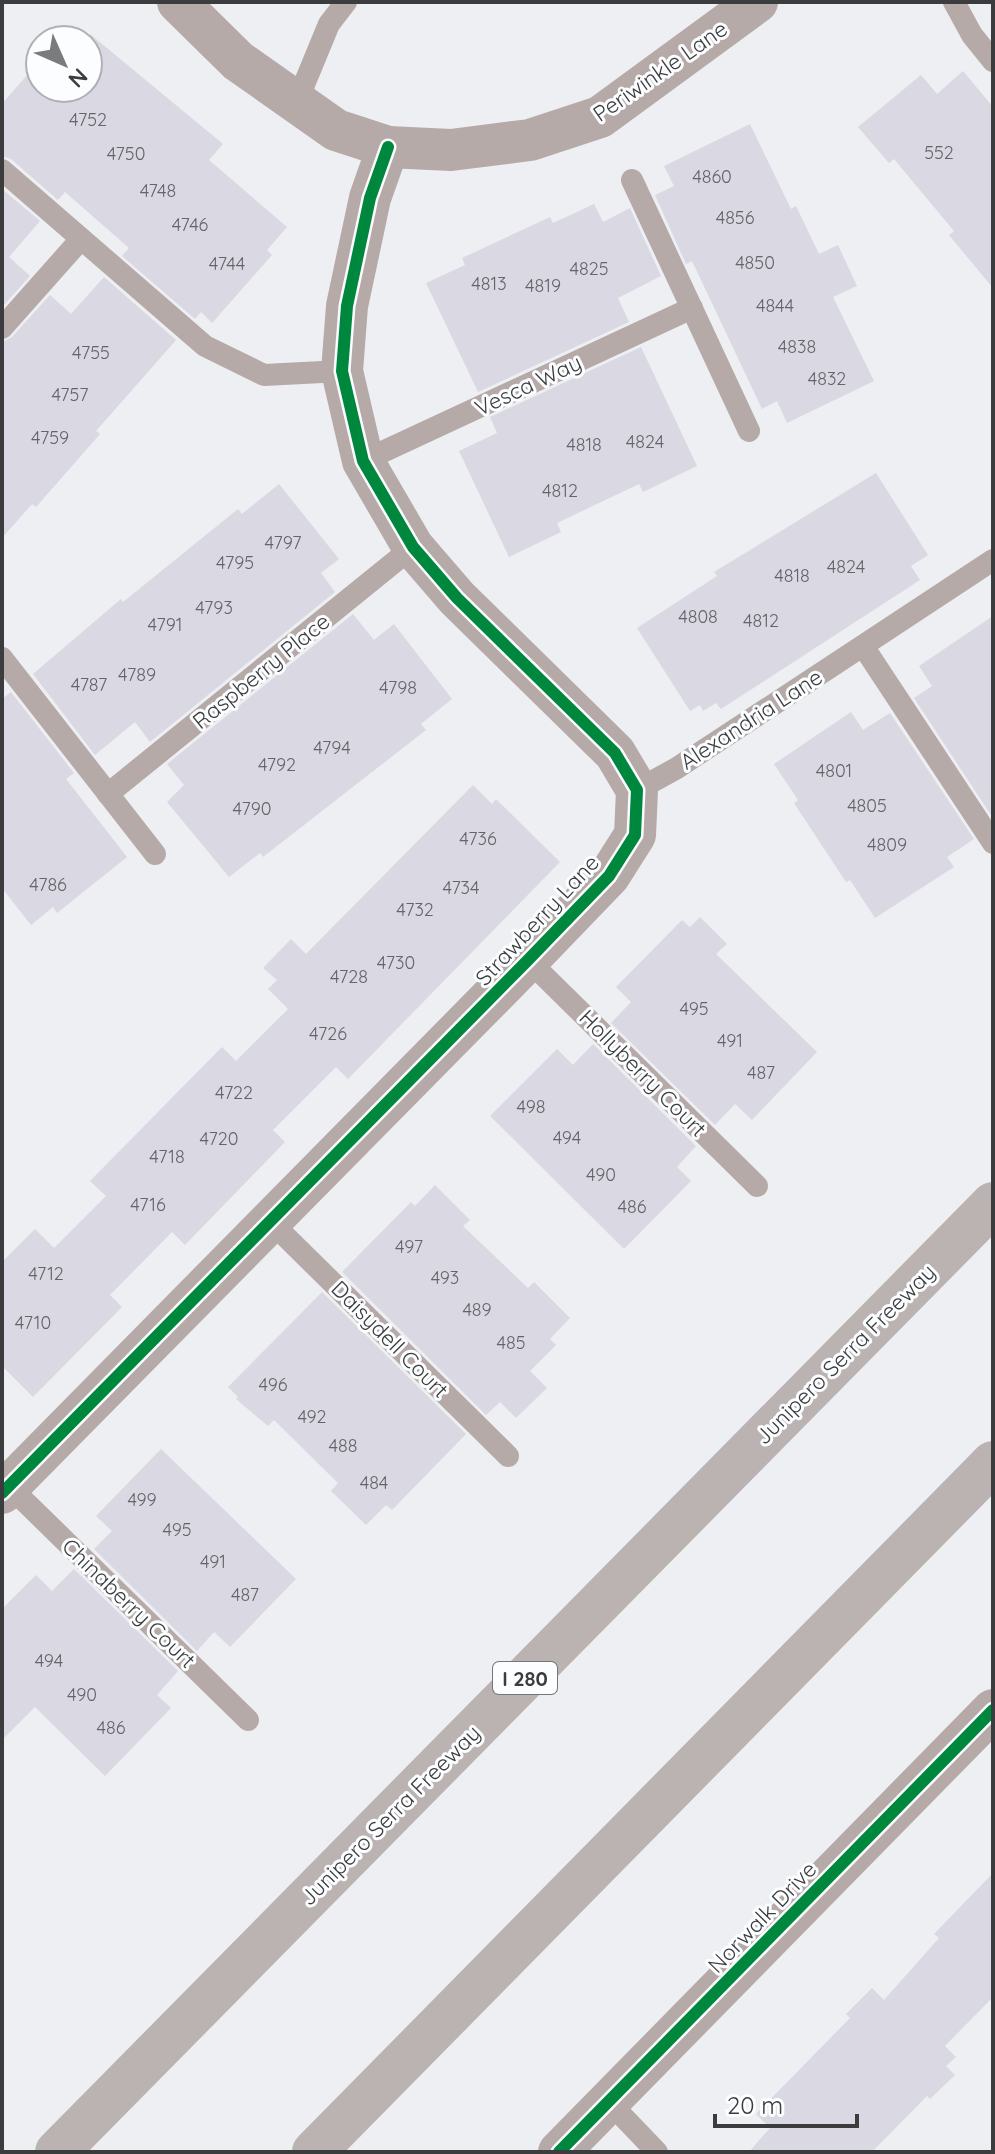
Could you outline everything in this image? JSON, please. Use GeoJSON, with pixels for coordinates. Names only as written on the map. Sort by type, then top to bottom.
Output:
{"type":"FeatureCollection","features":[{"type":"Feature","properties":{"kind":"highway","name":"Junipero Serra Freeway"},"geometry":{"type":"LineString","coordinates":[[57,2152],[993,1204]]}},
{"type":"Feature","properties":{"kind":"highway"},"geometry":{"type":"LineString","coordinates":[[314,2152],[993,1463]]}},
{"type":"Feature","properties":{"kind":"street","name":"Periwinkle Lane"},"geometry":{"type":"LineString","coordinates":[[178,2],[238,61],[336,130],[388,147],[451,150],[530,140],[600,117],[757,2]]}},
{"type":"Feature","properties":{"kind":"street"},"geometry":{"type":"LineString","coordinates":[[388,147],[370,198],[350,290],[342,371],[363,461],[413,547],[457,598],[615,753],[637,790]]}},
{"type":"Feature","properties":{"kind":"street","name":"Strawberry Lane"},"geometry":{"type":"LineString","coordinates":[[6,1490],[609,876],[635,835],[637,790]]}},
{"type":"Feature","properties":{"kind":"street","name":"Norwalk Drive"},"geometry":{"type":"LineString","coordinates":[[559,2152],[993,1710]]}},
{"type":"Feature","properties":{"kind":"lane"},"geometry":{"type":"LineString","coordinates":[[296,104],[329,24],[346,2]]}},
{"type":"Feature","properties":{"kind":"lane"},"geometry":{"type":"LineString","coordinates":[[954,2],[972,35],[993,61]]}},
{"type":"Feature","properties":{"kind":"lane"},"geometry":{"type":"LineString","coordinates":[[2,170],[205,346],[264,375],[342,371]]}},
{"type":"Feature","properties":{"kind":"lane"},"geometry":{"type":"LineString","coordinates":[[632,180],[749,431]]}},
{"type":"Feature","properties":{"kind":"lane"},"geometry":{"type":"LineString","coordinates":[[2,328],[81,239]]}},
{"type":"Feature","properties":{"kind":"lane","name":"Vesca Way"},"geometry":{"type":"LineString","coordinates":[[363,461],[692,308]]}},
{"type":"Feature","properties":{"kind":"lane","name":"Raspberry Place"},"geometry":{"type":"LineString","coordinates":[[108,794],[413,547]]}},
{"type":"Feature","properties":{"kind":"lane","name":"Alexandria Lane"},"geometry":{"type":"LineString","coordinates":[[637,790],[677,768],[993,560]]}},
{"type":"Feature","properties":{"kind":"lane"},"geometry":{"type":"LineString","coordinates":[[863,646],[993,843]]}},
{"type":"Feature","properties":{"kind":"lane"},"geometry":{"type":"LineString","coordinates":[[2,658],[155,854]]}},
{"type":"Feature","properties":{"kind":"lane","name":"Hollyberry Court"},"geometry":{"type":"LineString","coordinates":[[528,960],[757,1186]]}},
{"type":"Feature","properties":{"kind":"lane","name":"Daisydell Court"},"geometry":{"type":"LineString","coordinates":[[271,1222],[508,1456]]}},
{"type":"Feature","properties":{"kind":"lane","name":"Chinaberry Court"},"geometry":{"type":"LineString","coordinates":[[6,1490],[248,1720]]}},
{"type":"Feature","properties":{"kind":"lane"},"geometry":{"type":"LineString","coordinates":[[609,2102],[657,2152]]}},
{"type":"Feature","properties":{"kind":"building"},"geometry":{"type":"Polygon","coordinates":[[[104,46],[223,144],[209,160],[287,227],[267,250],[272,255],[212,323],[201,312],[195,319],[122,256],[129,248],[65,192],[58,200],[11,159],[2,156],[2,104],[24,79],[24,104],[104,104],[104,46]]]}},
{"type":"Feature","properties":{"kind":"building"},"geometry":{"type":"Polygon","coordinates":[[[963,71],[993,107],[993,288],[949,235],[954,231],[894,159],[889,163],[858,127],[921,75],[937,94],[963,71]]]}},
{"type":"Feature","properties":{"kind":"building"},"geometry":{"type":"Polygon","coordinates":[[[750,124],[791,209],[796,206],[819,254],[838,245],[857,286],[833,297],[874,381],[787,423],[777,401],[762,409],[692,261],[686,264],[655,195],[674,186],[664,166],[750,124]]]}},
{"type":"Feature","properties":{"kind":"building"},"geometry":{"type":"Polygon","coordinates":[[[2,189],[40,221],[9,257],[30,276],[2,307],[2,189]]]}},
{"type":"Feature","properties":{"kind":"building"},"geometry":{"type":"Polygon","coordinates":[[[594,204],[603,222],[630,208],[661,276],[618,298],[629,322],[478,392],[426,283],[465,265],[462,258],[550,217],[553,223],[594,204]]]}},
{"type":"Feature","properties":{"kind":"building"},"geometry":{"type":"Polygon","coordinates":[[[104,277],[176,340],[96,431],[100,434],[36,507],[32,504],[2,538],[2,342],[12,337],[50,295],[71,314],[104,277]]]}},
{"type":"Feature","properties":{"kind":"building"},"geometry":{"type":"Polygon","coordinates":[[[641,347],[697,466],[643,492],[639,484],[557,523],[561,532],[509,557],[459,451],[497,433],[490,417],[641,347]]]}},
{"type":"Feature","properties":{"kind":"building"},"geometry":{"type":"Polygon","coordinates":[[[876,473],[928,555],[911,566],[920,580],[721,709],[716,703],[703,711],[700,705],[690,711],[637,628],[717,576],[714,572],[876,473]]]}},
{"type":"Feature","properties":{"kind":"building"},"geometry":{"type":"Polygon","coordinates":[[[279,484],[339,559],[321,573],[335,592],[150,742],[135,722],[95,755],[33,674],[121,599],[123,602],[238,509],[242,514],[279,484]]]}},
{"type":"Feature","properties":{"kind":"building"},"geometry":{"type":"Polygon","coordinates":[[[353,614],[374,640],[394,624],[452,699],[421,724],[426,730],[263,857],[260,853],[229,877],[167,802],[184,785],[167,764],[353,614]]]}},
{"type":"Feature","properties":{"kind":"building"},"geometry":{"type":"Polygon","coordinates":[[[993,616],[993,818],[914,698],[932,686],[919,666],[993,616]]]}},
{"type":"Feature","properties":{"kind":"building"},"geometry":{"type":"Polygon","coordinates":[[[11,692],[74,773],[66,779],[127,857],[57,913],[53,907],[31,925],[2,888],[2,699],[11,692]]]}},
{"type":"Feature","properties":{"kind":"building"},"geometry":{"type":"Polygon","coordinates":[[[851,712],[863,730],[890,713],[974,839],[947,857],[954,867],[875,918],[850,880],[846,882],[794,803],[798,800],[774,764],[851,712]]]}},
{"type":"Feature","properties":{"kind":"building"},"geometry":{"type":"Polygon","coordinates":[[[473,785],[492,804],[496,799],[560,862],[348,1079],[336,1067],[273,1130],[285,1142],[185,1245],[172,1232],[110,1295],[122,1307],[33,1397],[2,1366],[2,1262],[35,1229],[54,1248],[106,1196],[90,1181],[222,1047],[236,1061],[288,1009],[268,989],[277,980],[263,968],[291,939],[306,954],[473,785]]]}},
{"type":"Feature","properties":{"kind":"building"},"geometry":{"type":"Polygon","coordinates":[[[700,917],[727,944],[716,954],[817,1052],[752,1120],[735,1104],[715,1125],[611,1023],[631,1002],[616,987],[682,920],[690,927],[700,917]]]}},
{"type":"Feature","properties":{"kind":"building"},"geometry":{"type":"Polygon","coordinates":[[[593,1044],[696,1146],[677,1167],[691,1181],[624,1249],[490,1116],[557,1049],[573,1065],[593,1044]]]}},
{"type":"Feature","properties":{"kind":"building"},"geometry":{"type":"Polygon","coordinates":[[[435,1185],[470,1220],[463,1226],[528,1288],[534,1282],[570,1318],[550,1339],[556,1345],[530,1371],[547,1388],[516,1418],[500,1402],[486,1415],[342,1272],[411,1202],[415,1206],[435,1185]]]}},
{"type":"Feature","properties":{"kind":"building"},"geometry":{"type":"Polygon","coordinates":[[[322,1292],[466,1434],[392,1510],[386,1505],[366,1525],[331,1491],[338,1483],[274,1420],[268,1426],[236,1399],[238,1397],[228,1387],[322,1292]]]}},
{"type":"Feature","properties":{"kind":"building"},"geometry":{"type":"Polygon","coordinates":[[[161,1449],[296,1579],[230,1647],[214,1632],[197,1651],[94,1549],[112,1531],[96,1516],[161,1449]]]}},
{"type":"Feature","properties":{"kind":"building"},"geometry":{"type":"Polygon","coordinates":[[[74,1569],[178,1671],[157,1695],[171,1708],[105,1776],[35,1707],[2,1740],[2,1609],[36,1575],[52,1591],[74,1569]]]}},
{"type":"Feature","properties":{"kind":"building"},"geometry":{"type":"Polygon","coordinates":[[[993,1873],[993,1997],[945,2046],[956,2057],[946,2066],[955,2075],[930,2099],[927,2096],[872,2152],[749,2152],[770,2128],[756,2114],[850,2018],[846,2014],[872,1988],[884,2000],[939,1938],[934,1934],[993,1873]]]}},
{"type":"Feature","properties":{"kind":"cycle path"},"geometry":{"type":"LineString","coordinates":[[2,1493],[609,876],[635,835],[637,790],[615,753],[457,598],[413,547],[363,461],[342,371],[347,306],[370,198],[388,147]]}},
{"type":"Feature","properties":{"kind":"cycle path"},"geometry":{"type":"LineString","coordinates":[[559,2152],[993,1710]]}}]}
